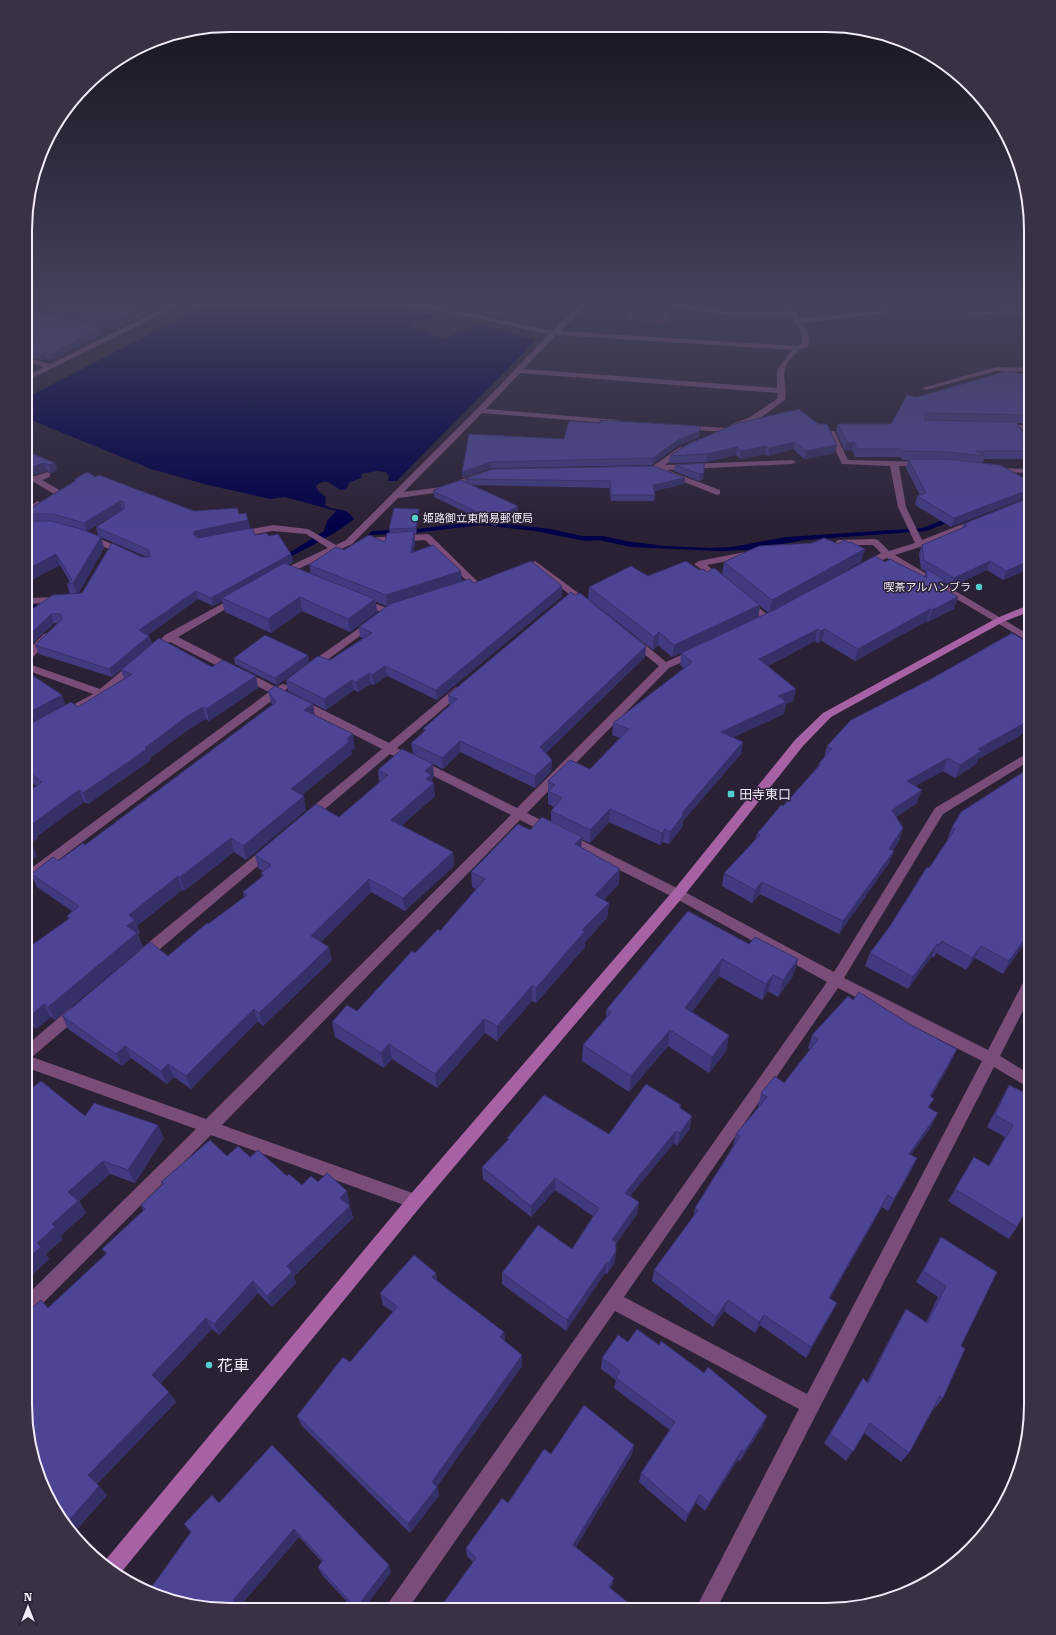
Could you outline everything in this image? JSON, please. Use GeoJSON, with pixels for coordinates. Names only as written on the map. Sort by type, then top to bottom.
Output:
{"type":"FeatureCollection","features":[{"type":"Feature","properties":{"kind":"street"},"geometry":{"type":"LineString","coordinates":[[271,579],[285,571],[349,542],[511,378]]}},
{"type":"Feature","properties":{"kind":"street"},"geometry":{"type":"LineString","coordinates":[[615,378],[783,391]]}},
{"type":"Feature","properties":{"kind":"street"},"geometry":{"type":"LineString","coordinates":[[711,437],[752,419],[781,400],[783,391],[779,378]]}},
{"type":"Feature","properties":{"kind":"street"},"geometry":{"type":"LineString","coordinates":[[926,388],[962,378]]}},
{"type":"Feature","properties":{"kind":"street"},"geometry":{"type":"LineString","coordinates":[[480,411],[630,423]]}},
{"type":"Feature","properties":{"kind":"street"},"geometry":{"type":"LineString","coordinates":[[678,426],[725,430]]}},
{"type":"Feature","properties":{"kind":"street"},"geometry":{"type":"LineString","coordinates":[[993,427],[1024,427]]}},
{"type":"Feature","properties":{"kind":"street"},"geometry":{"type":"LineString","coordinates":[[1016,427],[1024,438]]}},
{"type":"Feature","properties":{"kind":"street"},"geometry":{"type":"LineString","coordinates":[[831,433],[845,462],[930,464]]}},
{"type":"Feature","properties":{"kind":"street"},"geometry":{"type":"LineString","coordinates":[[655,468],[689,446]]}},
{"type":"Feature","properties":{"kind":"street"},"geometry":{"type":"LineString","coordinates":[[631,468],[792,462]]}},
{"type":"Feature","properties":{"kind":"street"},"geometry":{"type":"LineString","coordinates":[[894,463],[902,507],[920,544]]}},
{"type":"Feature","properties":{"kind":"street"},"geometry":{"type":"LineString","coordinates":[[655,468],[717,492]]}},
{"type":"Feature","properties":{"kind":"street"},"geometry":{"type":"LineString","coordinates":[[987,469],[1024,471]]}},
{"type":"Feature","properties":{"kind":"street"},"geometry":{"type":"LineString","coordinates":[[32,481],[47,474]]}},
{"type":"Feature","properties":{"kind":"street"},"geometry":{"type":"LineString","coordinates":[[394,496],[442,489],[484,474]]}},
{"type":"Feature","properties":{"kind":"street"},"geometry":{"type":"LineString","coordinates":[[32,482],[56,495],[38,503],[32,512]]}},
{"type":"Feature","properties":{"kind":"street"},"geometry":{"type":"LineString","coordinates":[[852,573],[887,554],[920,544],[986,518]]}},
{"type":"Feature","properties":{"kind":"street"},"geometry":{"type":"LineString","coordinates":[[229,536],[272,528],[308,532],[336,549]]}},
{"type":"Feature","properties":{"kind":"street"},"geometry":{"type":"LineString","coordinates":[[88,536],[100,529]]}},
{"type":"Feature","properties":{"kind":"street"},"geometry":{"type":"LineString","coordinates":[[75,532],[88,536],[109,550],[136,557]]}},
{"type":"Feature","properties":{"kind":"street"},"geometry":{"type":"LineString","coordinates":[[349,542],[427,537],[478,582],[460,588]]}},
{"type":"Feature","properties":{"kind":"street"},"geometry":{"type":"LineString","coordinates":[[827,544],[875,542],[887,554],[1024,635]]}},
{"type":"Feature","properties":{"kind":"street"},"geometry":{"type":"LineString","coordinates":[[767,550],[720,558],[699,564],[768,619]]}},
{"type":"Feature","properties":{"kind":"street"},"geometry":{"type":"LineString","coordinates":[[512,571],[535,564],[598,613]]}},
{"type":"Feature","properties":{"kind":"street"},"geometry":{"type":"LineString","coordinates":[[285,571],[300,577]]}},
{"type":"Feature","properties":{"kind":"street"},"geometry":{"type":"LineString","coordinates":[[562,603],[574,593]]}},
{"type":"Feature","properties":{"kind":"street"},"geometry":{"type":"LineString","coordinates":[[157,647],[169,637],[244,594]]}},
{"type":"Feature","properties":{"kind":"street"},"geometry":{"type":"LineString","coordinates":[[304,672],[391,610],[350,597]]}},
{"type":"Feature","properties":{"kind":"street"},"geometry":{"type":"LineString","coordinates":[[32,601],[73,599]]}},
{"type":"Feature","properties":{"kind":"street"},"geometry":{"type":"LineString","coordinates":[[114,1565],[415,1201],[678,894],[799,743],[827,715],[1000,620],[1024,610]]}},
{"type":"Feature","properties":{"kind":"street"},"geometry":{"type":"LineString","coordinates":[[754,625],[782,611]]}},
{"type":"Feature","properties":{"kind":"street"},"geometry":{"type":"LineString","coordinates":[[32,652],[54,631]]}},
{"type":"Feature","properties":{"kind":"street"},"geometry":{"type":"LineString","coordinates":[[623,632],[665,666]]}},
{"type":"Feature","properties":{"kind":"street"},"geometry":{"type":"LineString","coordinates":[[169,637],[678,894],[836,980],[991,1058],[1024,1079]]}},
{"type":"Feature","properties":{"kind":"street"},"geometry":{"type":"LineString","coordinates":[[32,1302],[210,1126],[665,666],[706,647]]}},
{"type":"Feature","properties":{"kind":"street"},"geometry":{"type":"LineString","coordinates":[[54,720],[102,693],[145,657]]}},
{"type":"Feature","properties":{"kind":"street"},"geometry":{"type":"LineString","coordinates":[[32,668],[102,693]]}},
{"type":"Feature","properties":{"kind":"street"},"geometry":{"type":"LineString","coordinates":[[32,874],[291,681]]}},
{"type":"Feature","properties":{"kind":"street"},"geometry":{"type":"LineString","coordinates":[[298,825],[467,683]]}},
{"type":"Feature","properties":{"kind":"street"},"geometry":{"type":"LineString","coordinates":[[400,1603],[836,980],[939,811],[1024,759]]}},
{"type":"Feature","properties":{"kind":"street"},"geometry":{"type":"LineString","coordinates":[[135,962],[280,840]]}},
{"type":"Feature","properties":{"kind":"street"},"geometry":{"type":"LineString","coordinates":[[709,1603],[1024,994]]}},
{"type":"Feature","properties":{"kind":"street"},"geometry":{"type":"LineString","coordinates":[[32,1049],[86,1003]]}},
{"type":"Feature","properties":{"kind":"street"},"geometry":{"type":"LineString","coordinates":[[32,1063],[415,1201]]}},
{"type":"Feature","properties":{"kind":"street"},"geometry":{"type":"LineString","coordinates":[[612,1300],[810,1405]]}},
{"type":"Feature","properties":{"kind":"shaded area"},"geometry":{"type":"Polygon","coordinates":[[[64,378],[498,378],[397,481],[388,481],[389,477],[386,472],[377,471],[361,474],[362,478],[350,482],[346,489],[342,490],[327,482],[320,483],[316,486],[319,492],[326,497],[325,505],[333,509],[347,512],[354,519],[339,530],[288,558],[49,608],[32,609],[32,605],[49,604],[284,556],[324,531],[327,521],[336,511],[285,497],[270,499],[208,485],[151,469],[32,420],[32,395],[64,378]]]}},
{"type":"Feature","properties":{"kind":"shaded area"},"geometry":{"type":"Polygon","coordinates":[[[1024,493],[926,531],[805,540],[748,550],[719,551],[631,547],[598,540],[585,541],[535,531],[482,525],[413,533],[368,535],[372,531],[417,529],[481,521],[551,529],[582,536],[603,536],[626,541],[665,546],[710,548],[732,547],[786,537],[922,528],[988,503],[1024,493]]]}},
{"type":"Feature","properties":{"kind":"building"},"geometry":{"type":"Polygon","coordinates":[[[982,378],[1024,378],[1024,415],[925,413],[924,415],[925,420],[1016,422],[1024,433],[1024,451],[976,451],[985,456],[947,452],[904,451],[902,449],[857,449],[854,442],[847,443],[838,424],[891,424],[907,395],[917,397],[982,378]]]}},
{"type":"Feature","properties":{"kind":"building"},"geometry":{"type":"Polygon","coordinates":[[[799,409],[818,424],[827,424],[837,445],[806,451],[795,442],[769,448],[766,446],[741,451],[737,447],[707,454],[670,456],[686,445],[738,423],[799,409]]]}},
{"type":"Feature","properties":{"kind":"building"},"geometry":{"type":"Polygon","coordinates":[[[600,420],[700,426],[700,431],[678,440],[653,458],[491,462],[462,472],[469,434],[564,439],[569,421],[600,423],[600,420]]]}},
{"type":"Feature","properties":{"kind":"building"},"geometry":{"type":"Polygon","coordinates":[[[32,453],[55,463],[49,465],[44,463],[32,467],[32,453]]]}},
{"type":"Feature","properties":{"kind":"building"},"geometry":{"type":"Polygon","coordinates":[[[908,459],[947,459],[1000,465],[1024,478],[1024,492],[954,518],[917,496],[926,493],[908,459]]]}},
{"type":"Feature","properties":{"kind":"building"},"geometry":{"type":"Polygon","coordinates":[[[704,463],[704,473],[700,474],[675,465],[704,463]]]}},
{"type":"Feature","properties":{"kind":"building"},"geometry":{"type":"Polygon","coordinates":[[[654,466],[685,478],[653,485],[655,495],[611,495],[610,481],[465,479],[492,469],[654,466]]]}},
{"type":"Feature","properties":{"kind":"building"},"geometry":{"type":"Polygon","coordinates":[[[87,472],[96,477],[99,475],[194,511],[237,508],[239,514],[246,513],[248,520],[195,531],[193,534],[198,538],[252,528],[255,535],[266,533],[269,536],[278,534],[291,554],[211,598],[196,591],[139,630],[149,636],[109,669],[35,645],[61,620],[62,617],[60,614],[51,614],[32,632],[32,609],[53,595],[82,593],[112,543],[142,557],[150,557],[149,550],[96,527],[124,509],[124,502],[120,501],[84,523],[53,514],[32,514],[32,509],[34,506],[75,481],[75,479],[87,472]]]}},
{"type":"Feature","properties":{"kind":"building"},"geometry":{"type":"Polygon","coordinates":[[[461,480],[518,506],[494,520],[433,491],[461,480]]]}},
{"type":"Feature","properties":{"kind":"building"},"geometry":{"type":"Polygon","coordinates":[[[1024,500],[1024,563],[1006,571],[990,561],[954,578],[924,560],[922,545],[967,526],[963,524],[1024,500]]]}},
{"type":"Feature","properties":{"kind":"building"},"geometry":{"type":"Polygon","coordinates":[[[394,508],[419,509],[416,528],[389,529],[394,508]]]}},
{"type":"Feature","properties":{"kind":"building"},"geometry":{"type":"Polygon","coordinates":[[[32,521],[51,521],[81,529],[101,537],[73,583],[67,584],[72,580],[56,554],[32,567],[32,521]]]}},
{"type":"Feature","properties":{"kind":"building"},"geometry":{"type":"Polygon","coordinates":[[[414,531],[411,553],[433,545],[461,571],[386,595],[309,565],[336,547],[344,550],[369,535],[385,542],[387,533],[414,531]]]}},
{"type":"Feature","properties":{"kind":"building"},"geometry":{"type":"Polygon","coordinates":[[[824,538],[838,544],[845,540],[865,549],[772,600],[724,562],[759,546],[812,543],[824,538]]]}},
{"type":"Feature","properties":{"kind":"building"},"geometry":{"type":"Polygon","coordinates":[[[875,556],[885,562],[890,559],[927,578],[926,569],[945,580],[935,584],[958,597],[932,610],[930,609],[858,649],[825,629],[820,631],[818,629],[759,659],[796,689],[778,696],[786,702],[721,732],[743,742],[682,813],[684,814],[670,832],[665,829],[662,833],[610,809],[590,830],[551,811],[562,798],[548,791],[555,785],[548,781],[570,760],[590,769],[629,729],[613,723],[692,662],[681,653],[774,610],[875,556]]]}},
{"type":"Feature","properties":{"kind":"building"},"geometry":{"type":"Polygon","coordinates":[[[531,561],[562,586],[436,690],[385,666],[372,675],[369,673],[356,682],[352,680],[324,699],[286,680],[318,656],[330,660],[372,633],[359,627],[390,604],[469,579],[474,583],[531,561]]]}},
{"type":"Feature","properties":{"kind":"building"},"geometry":{"type":"Polygon","coordinates":[[[686,561],[699,570],[703,569],[707,572],[714,568],[760,605],[674,645],[659,632],[654,637],[589,587],[631,566],[648,576],[686,561]]]}},
{"type":"Feature","properties":{"kind":"building"},"geometry":{"type":"Polygon","coordinates":[[[284,563],[375,599],[348,619],[300,597],[268,619],[222,598],[284,563]]]}},
{"type":"Feature","properties":{"kind":"building"},"geometry":{"type":"Polygon","coordinates":[[[571,592],[575,595],[580,593],[646,646],[540,747],[552,760],[535,776],[460,741],[442,758],[411,743],[426,730],[423,729],[457,699],[448,695],[571,592]]]}},
{"type":"Feature","properties":{"kind":"building"},"geometry":{"type":"Polygon","coordinates":[[[1012,633],[1024,640],[1024,723],[978,749],[981,751],[960,765],[948,758],[907,781],[922,790],[892,810],[903,828],[889,849],[894,851],[843,921],[762,882],[755,890],[724,873],[760,835],[757,834],[781,805],[783,806],[821,764],[819,763],[832,749],[827,746],[851,720],[931,679],[1012,633]]]}},
{"type":"Feature","properties":{"kind":"building"},"geometry":{"type":"Polygon","coordinates":[[[265,635],[308,655],[275,678],[234,658],[265,635]]]}},
{"type":"Feature","properties":{"kind":"building"},"geometry":{"type":"Polygon","coordinates":[[[159,638],[212,667],[223,660],[256,676],[206,709],[203,707],[186,717],[145,748],[147,749],[83,793],[79,790],[32,824],[32,789],[42,782],[32,774],[32,723],[71,702],[78,707],[132,674],[121,670],[159,638]]]}},
{"type":"Feature","properties":{"kind":"building"},"geometry":{"type":"Polygon","coordinates":[[[32,675],[62,695],[32,711],[32,675]]]}},
{"type":"Feature","properties":{"kind":"building"},"geometry":{"type":"Polygon","coordinates":[[[275,686],[313,704],[304,710],[353,734],[347,739],[350,741],[291,789],[304,796],[243,846],[231,838],[180,877],[178,876],[129,915],[135,920],[127,926],[137,933],[48,1007],[44,1004],[32,1014],[32,945],[70,918],[67,916],[79,906],[32,873],[53,857],[58,861],[83,843],[85,845],[276,702],[268,691],[275,686]]]}},
{"type":"Feature","properties":{"kind":"building"},"geometry":{"type":"Polygon","coordinates":[[[402,749],[433,764],[425,771],[431,775],[426,779],[434,783],[391,820],[453,852],[403,898],[369,879],[311,936],[329,947],[259,1013],[254,1009],[186,1076],[168,1064],[161,1071],[125,1046],[116,1054],[62,1016],[150,942],[168,956],[207,923],[208,924],[247,895],[243,892],[264,875],[261,873],[271,865],[255,855],[316,804],[339,817],[388,775],[378,770],[402,749]]]}},
{"type":"Feature","properties":{"kind":"building"},"geometry":{"type":"Polygon","coordinates":[[[1024,772],[1024,940],[1009,961],[981,946],[972,958],[942,941],[939,945],[937,944],[913,977],[870,953],[890,926],[927,867],[929,868],[955,829],[952,827],[961,812],[1024,772]]]}},
{"type":"Feature","properties":{"kind":"building"},"geometry":{"type":"Polygon","coordinates":[[[542,817],[582,837],[575,844],[620,869],[595,895],[609,903],[582,930],[585,931],[536,988],[532,986],[497,1026],[484,1019],[435,1074],[389,1044],[381,1053],[332,1022],[347,1005],[357,1011],[412,951],[415,953],[438,929],[440,931],[485,879],[471,872],[518,824],[530,830],[542,817]]]}},
{"type":"Feature","properties":{"kind":"building"},"geometry":{"type":"Polygon","coordinates":[[[688,911],[749,944],[755,937],[798,959],[783,980],[773,975],[766,984],[722,959],[685,1008],[729,1035],[712,1057],[670,1030],[631,1076],[583,1045],[611,1012],[606,1010],[688,911]]]}},
{"type":"Feature","properties":{"kind":"building"},"geometry":{"type":"Polygon","coordinates":[[[859,992],[911,1025],[957,1049],[930,1096],[934,1099],[928,1107],[938,1113],[909,1154],[917,1158],[894,1199],[888,1195],[829,1298],[837,1303],[811,1347],[764,1315],[759,1322],[728,1300],[716,1317],[654,1270],[698,1210],[695,1208],[740,1136],[736,1134],[767,1097],[761,1093],[775,1076],[784,1083],[818,1039],[812,1035],[848,996],[853,1000],[859,992]]]}},
{"type":"Feature","properties":{"kind":"building"},"geometry":{"type":"Polygon","coordinates":[[[41,1081],[85,1116],[94,1103],[158,1125],[128,1170],[103,1161],[68,1192],[78,1201],[52,1224],[55,1227],[37,1243],[41,1247],[32,1255],[32,1088],[41,1081]]]}},
{"type":"Feature","properties":{"kind":"building"},"geometry":{"type":"Polygon","coordinates":[[[646,1084],[681,1105],[679,1107],[692,1116],[680,1133],[676,1131],[625,1193],[639,1202],[612,1240],[616,1242],[616,1251],[609,1263],[607,1262],[567,1320],[502,1273],[538,1225],[572,1249],[599,1208],[555,1178],[531,1206],[482,1167],[509,1139],[507,1138],[544,1095],[609,1134],[646,1084]]]}},
{"type":"Feature","properties":{"kind":"building"},"geometry":{"type":"Polygon","coordinates":[[[1009,1085],[1024,1092],[1024,1214],[1017,1227],[955,1189],[974,1157],[989,1166],[1013,1125],[995,1115],[1009,1085]]]}},
{"type":"Feature","properties":{"kind":"building"},"geometry":{"type":"Polygon","coordinates":[[[210,1140],[227,1156],[238,1146],[250,1157],[258,1150],[287,1176],[289,1174],[302,1185],[311,1176],[318,1182],[327,1173],[347,1191],[340,1198],[350,1206],[287,1266],[292,1272],[267,1296],[253,1281],[214,1324],[206,1318],[152,1375],[169,1392],[88,1475],[99,1486],[69,1520],[47,1481],[36,1443],[32,1418],[32,1308],[41,1300],[48,1308],[107,1253],[102,1249],[145,1209],[141,1205],[164,1183],[161,1182],[210,1140]]]}},
{"type":"Feature","properties":{"kind":"building"},"geometry":{"type":"Polygon","coordinates":[[[941,1237],[997,1272],[961,1346],[965,1349],[943,1398],[940,1396],[909,1453],[870,1423],[853,1452],[830,1434],[863,1378],[868,1383],[906,1309],[927,1323],[946,1286],[923,1271],[941,1237]]]}},
{"type":"Feature","properties":{"kind":"building"},"geometry":{"type":"Polygon","coordinates":[[[414,1255],[436,1273],[432,1277],[504,1332],[500,1337],[522,1355],[432,1482],[437,1487],[408,1524],[297,1416],[343,1357],[350,1362],[397,1307],[380,1293],[414,1255]]]}},
{"type":"Feature","properties":{"kind":"building"},"geometry":{"type":"Polygon","coordinates":[[[637,1329],[659,1345],[661,1341],[704,1373],[708,1367],[767,1416],[744,1452],[742,1450],[709,1503],[700,1494],[688,1514],[641,1473],[675,1422],[616,1378],[620,1371],[602,1358],[618,1335],[628,1342],[637,1329]]]}},
{"type":"Feature","properties":{"kind":"building"},"geometry":{"type":"Polygon","coordinates":[[[584,1405],[634,1445],[573,1545],[614,1578],[609,1587],[629,1603],[443,1603],[476,1558],[466,1548],[502,1498],[508,1503],[544,1449],[551,1454],[584,1405]]]}},
{"type":"Feature","properties":{"kind":"building"},"geometry":{"type":"Polygon","coordinates":[[[272,1445],[389,1565],[360,1603],[351,1603],[318,1567],[323,1560],[294,1529],[233,1600],[237,1603],[217,1603],[192,1599],[152,1587],[191,1532],[184,1524],[212,1495],[219,1503],[272,1445]]]}},
{"type":"Feature","properties":{"kind":"place","name":"姫路御立東簡易郵便局"},"geometry":{"type":"Point","coordinates":[415,518]}},
{"type":"Feature","properties":{"kind":"place","name":"喫茶アルハンブラ"},"geometry":{"type":"Point","coordinates":[979,587]}},
{"type":"Feature","properties":{"kind":"place","name":"田寺東口"},"geometry":{"type":"Point","coordinates":[731,794]}},
{"type":"Feature","properties":{"kind":"place","name":"花車"},"geometry":{"type":"Point","coordinates":[209,1365]}}]}
